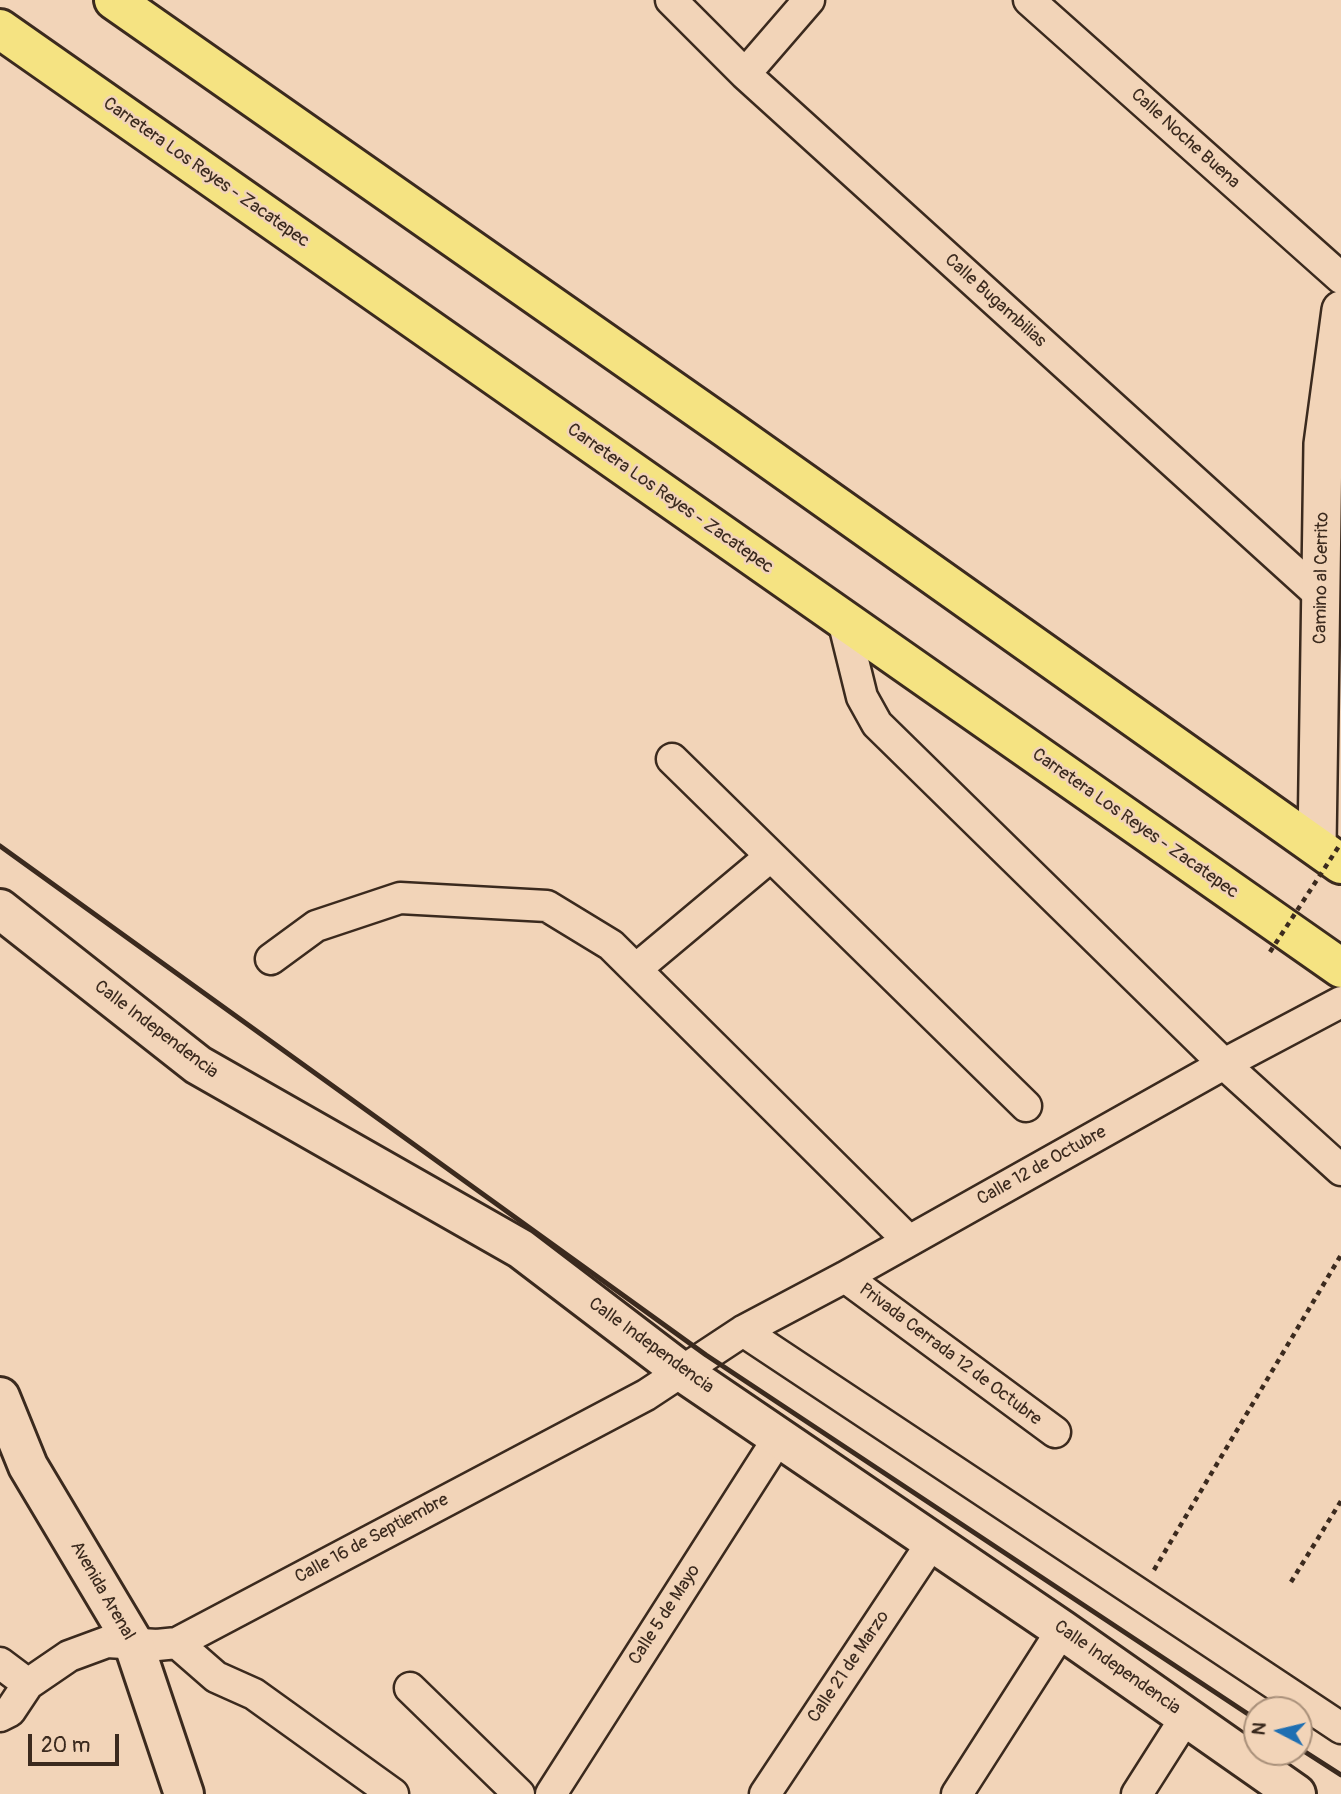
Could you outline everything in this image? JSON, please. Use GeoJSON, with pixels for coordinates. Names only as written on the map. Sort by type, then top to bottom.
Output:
{"type":"FeatureCollection","features":[{"type":"Feature","properties":{"kind":"main road"},"geometry":{"type":"LineString","coordinates":[[114,0],[1333,851]]}},
{"type":"Feature","properties":{"kind":"main road","name":"Carretera Los Reyes - Zacatepec"},"geometry":{"type":"LineString","coordinates":[[0,29],[1341,968]]}},
{"type":"Feature","properties":{"kind":"main road","name":"Calle Independencia"},"geometry":{"type":"LineString","coordinates":[[0,909],[198,1065],[521,1249],[681,1371],[1062,1630],[1294,1794]]}},
{"type":"Feature","properties":{"kind":"main road","name":"Avenida Arenal"},"geometry":{"type":"LineString","coordinates":[[0,1397],[14,1455],[133,1642],[184,1794]]}},
{"type":"Feature","properties":{"kind":"street","name":"Calle Bugambilias"},"geometry":{"type":"LineString","coordinates":[[671,0],[745,74],[1322,597]]}},
{"type":"Feature","properties":{"kind":"street"},"geometry":{"type":"LineString","coordinates":[[745,74],[809,0]]}},
{"type":"Feature","properties":{"kind":"street","name":"Calle Noche Buena"},"geometry":{"type":"LineString","coordinates":[[1029,0],[1341,278]]}},
{"type":"Feature","properties":{"kind":"street","name":"Camino al Cerrito"},"geometry":{"type":"LineString","coordinates":[[1333,851],[1322,597],[1323,444],[1341,310]]}},
{"type":"Feature","properties":{"kind":"street"},"geometry":{"type":"LineString","coordinates":[[843,620],[863,697],[877,724],[1224,1064],[1341,1170]]}},
{"type":"Feature","properties":{"kind":"street"},"geometry":{"type":"LineString","coordinates":[[672,759],[1026,1106]]}},
{"type":"Feature","properties":{"kind":"street"},"geometry":{"type":"LineString","coordinates":[[636,969],[771,856]]}},
{"type":"Feature","properties":{"kind":"street"},"geometry":{"type":"LineString","coordinates":[[271,960],[316,926],[400,898],[547,906],[611,944],[909,1241]]}},
{"type":"Feature","properties":{"kind":"street","name":"Calle 12 de Octubre"},"geometry":{"type":"LineString","coordinates":[[743,1331],[1341,1002]]}},
{"type":"Feature","properties":{"kind":"street","name":"Privada Cerrada 12 de Octubre"},"geometry":{"type":"LineString","coordinates":[[845,1277],[1055,1433]]}},
{"type":"Feature","properties":{"kind":"street"},"geometry":{"type":"LineString","coordinates":[[743,1331],[1341,1728]]}},
{"type":"Feature","properties":{"kind":"street","name":"Calle 16 de Septiembre"},"geometry":{"type":"LineString","coordinates":[[0,1716],[10,1711],[28,1684],[69,1656],[107,1642],[157,1646],[177,1643],[646,1395],[743,1331]]}},
{"type":"Feature","properties":{"kind":"street","name":"Calle 5 de Mayo"},"geometry":{"type":"LineString","coordinates":[[551,1794],[779,1437]]}},
{"type":"Feature","properties":{"kind":"street","name":"Calle 21 de Marzo"},"geometry":{"type":"LineString","coordinates":[[765,1794],[933,1541]]}},
{"type":"Feature","properties":{"kind":"street"},"geometry":{"type":"LineString","coordinates":[[957,1794],[1062,1630]]}},
{"type":"Feature","properties":{"kind":"street"},"geometry":{"type":"LineString","coordinates":[[177,1643],[216,1677],[254,1694],[393,1794]]}},
{"type":"Feature","properties":{"kind":"street"},"geometry":{"type":"LineString","coordinates":[[0,1663],[28,1684]]}},
{"type":"Feature","properties":{"kind":"street"},"geometry":{"type":"LineString","coordinates":[[410,1688],[519,1794]]}},
{"type":"Feature","properties":{"kind":"street"},"geometry":{"type":"LineString","coordinates":[[1137,1794],[1186,1717]]}},
{"type":"Feature","properties":{"kind":"path"},"geometry":{"type":"LineString","coordinates":[[1269,952],[1333,851]]}},
{"type":"Feature","properties":{"kind":"path"},"geometry":{"type":"LineString","coordinates":[[1140,1594],[1341,1255]]}},
{"type":"Feature","properties":{"kind":"path"},"geometry":{"type":"LineString","coordinates":[[1291,1582],[1341,1500]]}},
{"type":"Feature","properties":{"kind":"railway"},"geometry":{"type":"LineString","coordinates":[[0,846],[706,1355],[1243,1711]]}},
{"type":"Feature","properties":{"kind":"railway"},"geometry":{"type":"LineString","coordinates":[[1313,1757],[1341,1775]]}}]}
